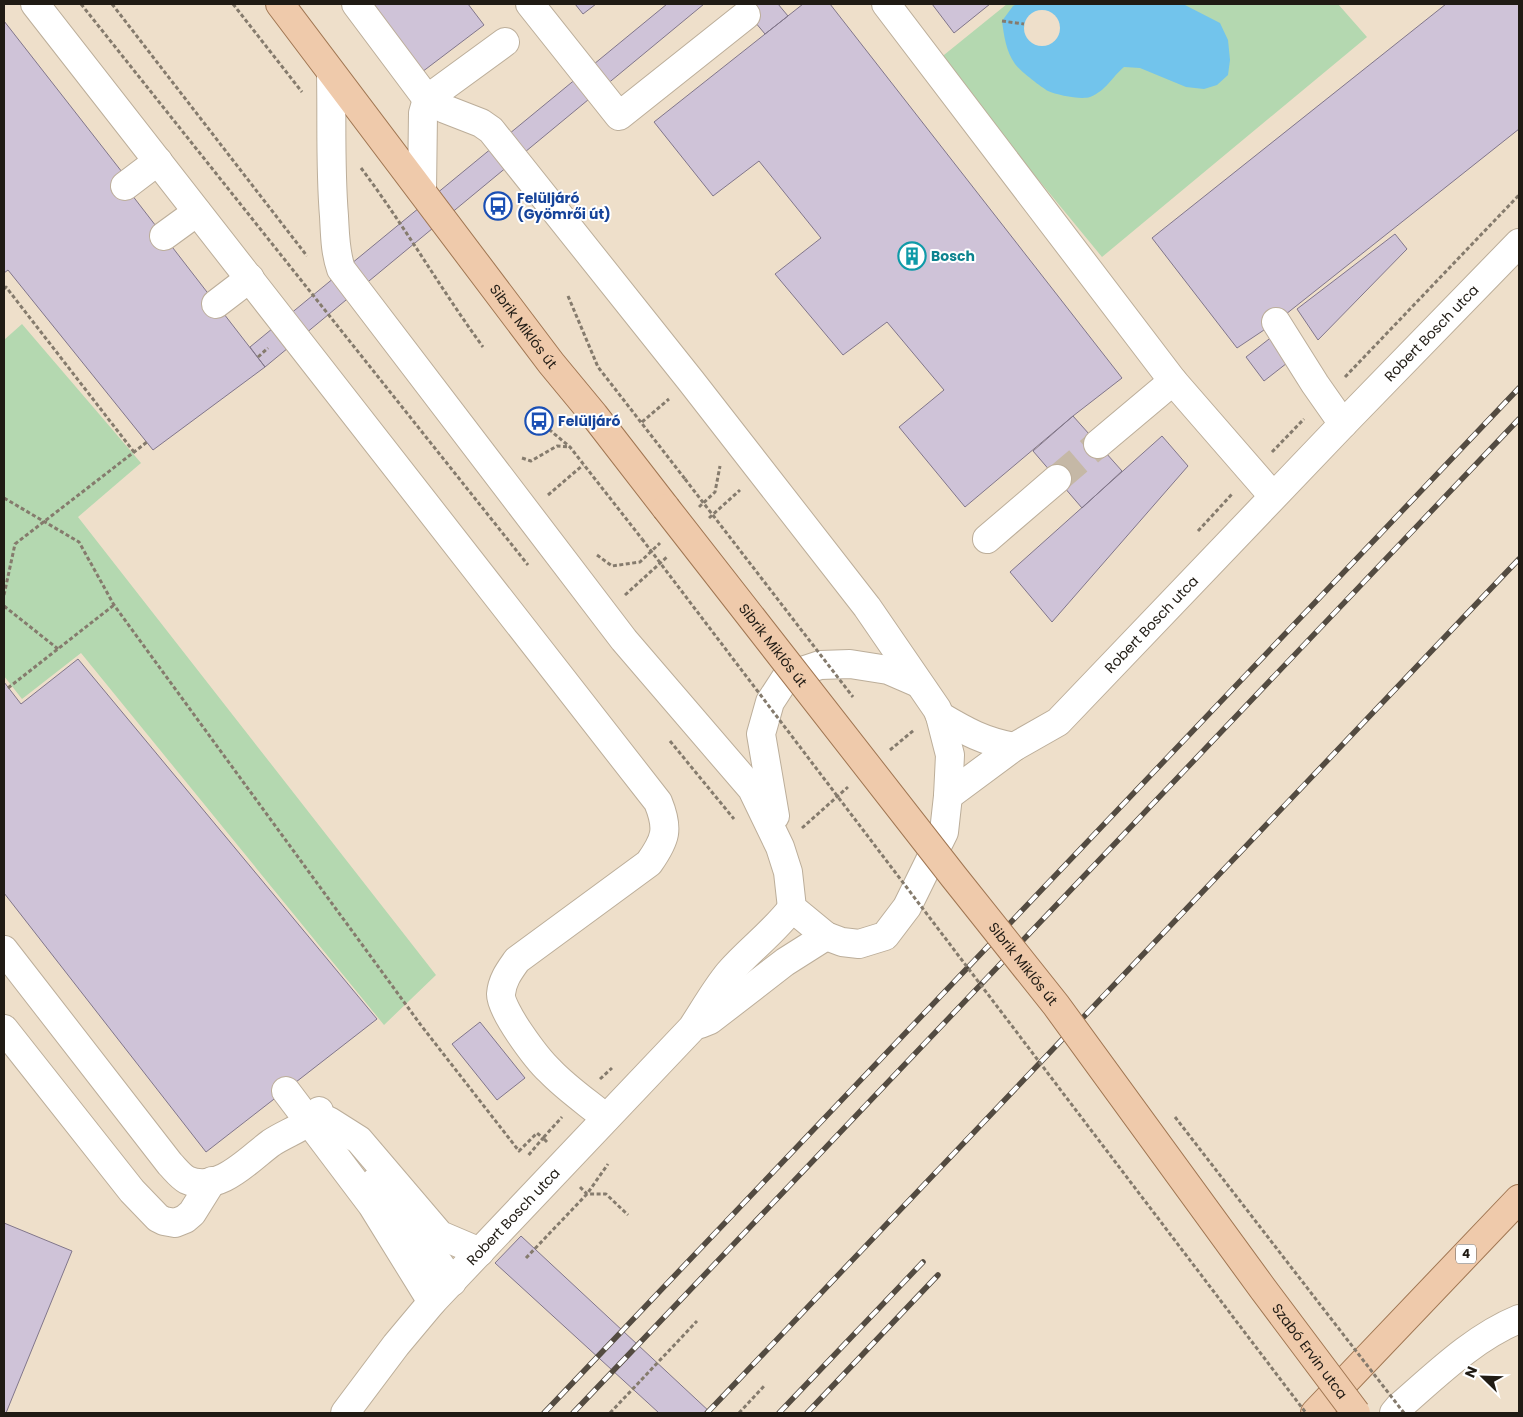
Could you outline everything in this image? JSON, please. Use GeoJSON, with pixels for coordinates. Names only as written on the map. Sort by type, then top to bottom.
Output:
{"type":"FeatureCollection","features":[{"type":"Feature","properties":{"kind":"main road","name":"Sibrik Miklós út"},"geometry":{"type":"LineString","coordinates":[[280,4],[551,363],[594,415],[1056,1005],[1263,1289]]}},
{"type":"Feature","properties":{"kind":"main road","name":"4"},"geometry":{"type":"LineString","coordinates":[[1315,1413],[1519,1199]]}},
{"type":"Feature","properties":{"kind":"main road","name":"Szabó Ervin utca"},"geometry":{"type":"LineString","coordinates":[[1263,1289],[1356,1413]]}},
{"type":"Feature","properties":{"kind":"street"},"geometry":{"type":"LineString","coordinates":[[35,4],[658,802],[665,818],[665,835],[649,863],[517,960],[505,977],[501,995],[505,1010],[513,1024],[550,1071],[606,1118]]}},
{"type":"Feature","properties":{"kind":"street"},"geometry":{"type":"LineString","coordinates":[[356,4],[427,99],[445,109],[481,123],[491,130],[691,381],[867,607],[939,712],[970,734],[992,743],[1014,747]]}},
{"type":"Feature","properties":{"kind":"street"},"geometry":{"type":"LineString","coordinates":[[530,4],[619,116],[746,15]]}},
{"type":"Feature","properties":{"kind":"street"},"geometry":{"type":"LineString","coordinates":[[886,4],[1173,382],[1273,496]]}},
{"type":"Feature","properties":{"kind":"street"},"geometry":{"type":"LineString","coordinates":[[422,191],[423,113],[427,99],[505,42]]}},
{"type":"Feature","properties":{"kind":"street"},"geometry":{"type":"LineString","coordinates":[[331,73],[331,186],[337,256],[341,269],[624,640],[752,789],[780,847],[788,872],[792,908],[826,936],[842,942],[859,944],[885,936],[907,907],[944,832],[950,755],[939,712]]}},
{"type":"Feature","properties":{"kind":"street"},"geometry":{"type":"LineString","coordinates":[[125,186],[158,162]]}},
{"type":"Feature","properties":{"kind":"street"},"geometry":{"type":"LineString","coordinates":[[164,236],[197,212]]}},
{"type":"Feature","properties":{"kind":"street","name":"Robert Bosch utca"},"geometry":{"type":"LineString","coordinates":[[948,796],[1014,747],[1058,722],[1273,496],[1519,243]]}},
{"type":"Feature","properties":{"kind":"street"},"geometry":{"type":"LineString","coordinates":[[216,304],[250,278]]}},
{"type":"Feature","properties":{"kind":"street"},"geometry":{"type":"LineString","coordinates":[[1276,322],[1343,424]]}},
{"type":"Feature","properties":{"kind":"street"},"geometry":{"type":"LineString","coordinates":[[1098,444],[1173,382]]}},
{"type":"Feature","properties":{"kind":"street"},"geometry":{"type":"LineString","coordinates":[[987,539],[1057,479]]}},
{"type":"Feature","properties":{"kind":"street"},"geometry":{"type":"LineString","coordinates":[[780,847],[761,734],[770,702],[787,676],[820,665],[850,664],[888,670],[918,683]]}},
{"type":"Feature","properties":{"kind":"street","name":"Robert Bosch utca"},"geometry":{"type":"LineString","coordinates":[[345,1413],[396,1345],[432,1302],[692,1028],[712,996],[730,973],[778,926],[792,908]]}},
{"type":"Feature","properties":{"kind":"street","name":"Robert Bosch utca"},"geometry":{"type":"LineString","coordinates":[[692,1028],[710,1020],[785,962],[826,936]]}},
{"type":"Feature","properties":{"kind":"street"},"geometry":{"type":"LineString","coordinates":[[4,950],[179,1174],[187,1180],[198,1182],[212,1181],[227,1176],[242,1167],[273,1142],[319,1118]]}},
{"type":"Feature","properties":{"kind":"street"},"geometry":{"type":"LineString","coordinates":[[4,1029],[132,1191],[158,1218],[175,1223],[185,1219],[192,1213],[212,1181]]}},
{"type":"Feature","properties":{"kind":"street"},"geometry":{"type":"LineString","coordinates":[[292,1086],[428,1248],[452,1282]]}},
{"type":"Feature","properties":{"kind":"street"},"geometry":{"type":"LineString","coordinates":[[319,1118],[359,1140],[440,1235],[480,1252]]}},
{"type":"Feature","properties":{"kind":"street"},"geometry":{"type":"LineString","coordinates":[[319,1118],[432,1302]]}},
{"type":"Feature","properties":{"kind":"street"},"geometry":{"type":"LineString","coordinates":[[1394,1413],[1398,1407],[1472,1345],[1519,1319]]}},
{"type":"Feature","properties":{"kind":"path"},"geometry":{"type":"LineString","coordinates":[[81,4],[529,566]]}},
{"type":"Feature","properties":{"kind":"path"},"geometry":{"type":"LineString","coordinates":[[112,4],[298,243]]}},
{"type":"Feature","properties":{"kind":"path"},"geometry":{"type":"LineString","coordinates":[[1002,21],[1024,24]]}},
{"type":"Feature","properties":{"kind":"path"},"geometry":{"type":"LineString","coordinates":[[1193,536],[1519,195]]}},
{"type":"Feature","properties":{"kind":"path"},"geometry":{"type":"LineString","coordinates":[[4,289],[6,288],[134,452]]}},
{"type":"Feature","properties":{"kind":"path"},"geometry":{"type":"LineString","coordinates":[[568,296],[598,367],[685,479]]}},
{"type":"Feature","properties":{"kind":"path"},"geometry":{"type":"LineString","coordinates":[[642,422],[672,397]]}},
{"type":"Feature","properties":{"kind":"path"},"geometry":{"type":"LineString","coordinates":[[539,421],[570,448],[642,539],[1306,1413]]}},
{"type":"Feature","properties":{"kind":"path"},"geometry":{"type":"LineString","coordinates":[[4,595],[15,544],[146,442]]}},
{"type":"Feature","properties":{"kind":"path"},"geometry":{"type":"LineString","coordinates":[[549,494],[583,465]]}},
{"type":"Feature","properties":{"kind":"path"},"geometry":{"type":"LineString","coordinates":[[4,498],[79,542],[114,605],[420,1024],[519,1151],[537,1133],[543,1138]]}},
{"type":"Feature","properties":{"kind":"path"},"geometry":{"type":"LineString","coordinates":[[8,688],[114,605]]}},
{"type":"Feature","properties":{"kind":"path"},"geometry":{"type":"LineString","coordinates":[[4,606],[58,649]]}},
{"type":"Feature","properties":{"kind":"path"},"geometry":{"type":"LineString","coordinates":[[885,755],[939,712]]}},
{"type":"Feature","properties":{"kind":"path"},"geometry":{"type":"LineString","coordinates":[[667,737],[736,822]]}},
{"type":"Feature","properties":{"kind":"path"},"geometry":{"type":"LineString","coordinates":[[780,847],[855,781]]}},
{"type":"Feature","properties":{"kind":"path"},"geometry":{"type":"LineString","coordinates":[[526,1258],[587,1194],[608,1164]]}},
{"type":"Feature","properties":{"kind":"path"},"geometry":{"type":"LineString","coordinates":[[576,1184],[587,1194],[606,1194],[628,1215]]}},
{"type":"Feature","properties":{"kind":"path"},"geometry":{"type":"LineString","coordinates":[[610,1413],[697,1321]]}},
{"type":"Feature","properties":{"kind":"path"},"geometry":{"type":"LineString","coordinates":[[738,1413],[765,1385]]}},
{"type":"Feature","properties":{"kind":"green space"},"geometry":{"type":"Polygon","coordinates":[[[1007,4],[1338,4],[1367,37],[1102,257],[939,59],[1007,4]]]}},
{"type":"Feature","properties":{"kind":"green space"},"geometry":{"type":"Polygon","coordinates":[[[22,324],[141,463],[78,517],[436,975],[384,1025],[81,653],[22,699],[4,676],[4,340],[22,324]]]}},
{"type":"Feature","properties":{"kind":"water"},"geometry":{"type":"Polygon","coordinates":[[[1017,4],[1183,4],[1220,23],[1228,40],[1230,60],[1228,75],[1217,85],[1204,89],[1186,87],[1140,68],[1124,67],[1105,87],[1090,97],[1075,97],[1052,93],[1021,71],[1007,49],[1002,21],[1013,6],[1017,4]]]}},
{"type":"Feature","properties":{"kind":"pier"},"geometry":{"type":"Polygon","coordinates":[[[1042,10],[1049,11],[1055,15],[1059,21],[1059,35],[1055,41],[1049,45],[1042,46],[1035,45],[1029,41],[1025,35],[1024,28],[1025,21],[1029,15],[1035,11],[1042,10]]]}},
{"type":"Feature","properties":{"kind":"building"},"geometry":{"type":"Polygon","coordinates":[[[370,4],[468,4],[484,25],[422,72],[370,4]]]}},
{"type":"Feature","properties":{"kind":"building"},"geometry":{"type":"Polygon","coordinates":[[[575,4],[596,4],[583,14],[575,4]]]}},
{"type":"Feature","properties":{"kind":"building"},"geometry":{"type":"Polygon","coordinates":[[[667,4],[704,4],[265,367],[250,347],[667,4]]]}},
{"type":"Feature","properties":{"kind":"building"},"geometry":{"type":"Polygon","coordinates":[[[740,4],[778,4],[788,16],[765,34],[740,4]]]}},
{"type":"Feature","properties":{"kind":"building","name":"Bosch"},"geometry":{"type":"Polygon","coordinates":[[[803,4],[830,4],[1122,378],[1073,416],[965,507],[899,427],[944,390],[887,322],[843,355],[775,274],[821,238],[759,161],[713,196],[654,122],[803,4]]]}},
{"type":"Feature","properties":{"kind":"building"},"geometry":{"type":"Polygon","coordinates":[[[932,4],[990,4],[954,33],[932,4]]]}},
{"type":"Feature","properties":{"kind":"building"},"geometry":{"type":"Polygon","coordinates":[[[1446,4],[1519,4],[1519,129],[1276,322],[1237,348],[1152,238],[1446,4]]]}},
{"type":"Feature","properties":{"kind":"building"},"geometry":{"type":"Polygon","coordinates":[[[4,21],[122,172],[125,186],[265,367],[153,450],[8,270],[4,273],[4,21]]]}},
{"type":"Feature","properties":{"kind":"building"},"geometry":{"type":"Polygon","coordinates":[[[1395,234],[1407,249],[1318,340],[1297,309],[1395,234]]]}},
{"type":"Feature","properties":{"kind":"building"},"geometry":{"type":"Polygon","coordinates":[[[1278,332],[1296,356],[1264,381],[1246,357],[1278,332]]]}},
{"type":"Feature","properties":{"kind":"building"},"geometry":{"type":"Polygon","coordinates":[[[1073,416],[1122,471],[1082,508],[1033,451],[1073,416]]]}},
{"type":"Feature","properties":{"kind":"building"},"geometry":{"type":"Polygon","coordinates":[[[1162,436],[1188,466],[1052,622],[1010,572],[1162,436]]]}},
{"type":"Feature","properties":{"kind":"building"},"geometry":{"type":"Polygon","coordinates":[[[78,659],[377,1019],[206,1152],[4,893],[4,682],[21,704],[78,659]]]}},
{"type":"Feature","properties":{"kind":"building"},"geometry":{"type":"Polygon","coordinates":[[[480,1022],[525,1078],[497,1100],[452,1044],[480,1022]]]}},
{"type":"Feature","properties":{"kind":"building"},"geometry":{"type":"Polygon","coordinates":[[[4,1223],[72,1251],[6,1413],[4,1413],[4,1223]]]}},
{"type":"Feature","properties":{"kind":"building"},"geometry":{"type":"Polygon","coordinates":[[[521,1236],[711,1413],[659,1413],[495,1263],[521,1236]]]}},
{"type":"Feature","properties":{"kind":"tunnel"},"geometry":{"type":"LineString","coordinates":[[1057,479],[1098,444]]}},
{"type":"Feature","properties":{"kind":"railway"},"geometry":{"type":"LineString","coordinates":[[544,1413],[1519,388]]}},
{"type":"Feature","properties":{"kind":"railway"},"geometry":{"type":"LineString","coordinates":[[573,1413],[1519,419]]}},
{"type":"Feature","properties":{"kind":"railway"},"geometry":{"type":"LineString","coordinates":[[707,1413],[1519,559]]}},
{"type":"Feature","properties":{"kind":"railway"},"geometry":{"type":"LineString","coordinates":[[779,1413],[923,1262]]}},
{"type":"Feature","properties":{"kind":"railway"},"geometry":{"type":"LineString","coordinates":[[807,1413],[938,1275]]}},
{"type":"Feature","properties":{"kind":"place","name":"Felüljáró (Gyömrői út)"},"geometry":{"type":"Point","coordinates":[498,206]}},
{"type":"Feature","properties":{"kind":"place","name":"Bosch"},"geometry":{"type":"Point","coordinates":[912,256]}},
{"type":"Feature","properties":{"kind":"place","name":"Felüljáró"},"geometry":{"type":"Point","coordinates":[539,421]}}]}
